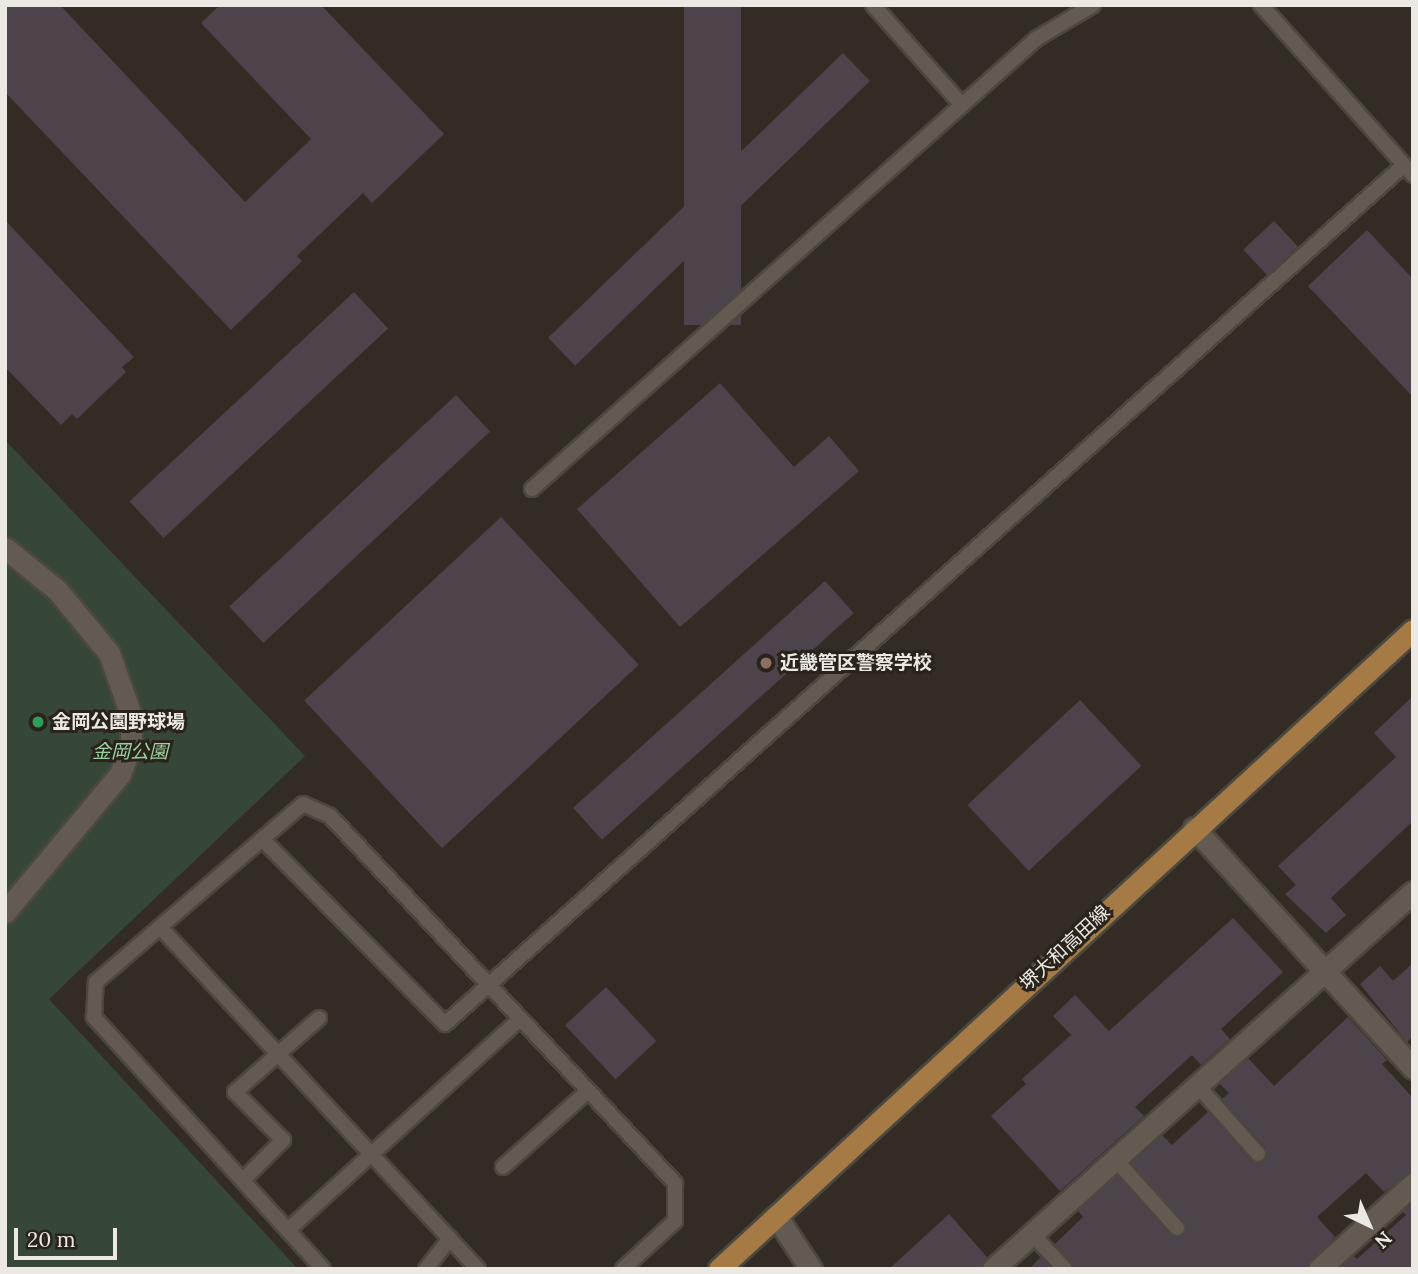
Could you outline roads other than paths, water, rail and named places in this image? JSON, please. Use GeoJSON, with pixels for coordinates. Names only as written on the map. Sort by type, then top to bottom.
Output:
{"type":"FeatureCollection","features":[{"type":"Feature","properties":{"kind":"main road","name":"堺大和高田線"},"geometry":{"type":"LineString","coordinates":[[719,1269],[1194,828],[1413,629]]}},
{"type":"Feature","properties":{"kind":"street"},"geometry":{"type":"LineString","coordinates":[[5,548],[57,590],[110,653],[131,715],[131,746],[120,774],[5,912]]}},
{"type":"Feature","properties":{"kind":"street"},"geometry":{"type":"LineString","coordinates":[[1194,828],[1413,1068]]}},
{"type":"Feature","properties":{"kind":"street"},"geometry":{"type":"LineString","coordinates":[[993,1269],[1413,892]]}},
{"type":"Feature","properties":{"kind":"street"},"geometry":{"type":"LineString","coordinates":[[1319,1269],[1413,1184]]}},
{"type":"Feature","properties":{"kind":"street"},"geometry":{"type":"LineString","coordinates":[[776,1216],[811,1269]]}},
{"type":"Feature","properties":{"kind":"lane"},"geometry":{"type":"LineString","coordinates":[[873,5],[962,105]]}},
{"type":"Feature","properties":{"kind":"lane"},"geometry":{"type":"LineString","coordinates":[[532,489],[1036,39],[1093,5]]}},
{"type":"Feature","properties":{"kind":"lane"},"geometry":{"type":"LineString","coordinates":[[262,839],[445,1024],[1409,170],[1261,5]]}},
{"type":"Feature","properties":{"kind":"lane"},"geometry":{"type":"LineString","coordinates":[[323,1269],[94,1017],[96,982],[303,804],[330,816],[675,1183],[675,1220],[623,1269]]}},
{"type":"Feature","properties":{"kind":"lane"},"geometry":{"type":"LineString","coordinates":[[160,927],[478,1269]]}},
{"type":"Feature","properties":{"kind":"lane"},"geometry":{"type":"LineString","coordinates":[[243,1180],[283,1140],[235,1093],[319,1017]]}},
{"type":"Feature","properties":{"kind":"lane"},"geometry":{"type":"LineString","coordinates":[[288,1230],[520,1019]]}},
{"type":"Feature","properties":{"kind":"lane"},"geometry":{"type":"LineString","coordinates":[[1197,1086],[1258,1154]]}},
{"type":"Feature","properties":{"kind":"lane"},"geometry":{"type":"LineString","coordinates":[[503,1167],[588,1091]]}},
{"type":"Feature","properties":{"kind":"lane"},"geometry":{"type":"LineString","coordinates":[[1115,1159],[1177,1228]]}},
{"type":"Feature","properties":{"kind":"lane"},"geometry":{"type":"LineString","coordinates":[[1032,1234],[1065,1269]]}},
{"type":"Feature","properties":{"kind":"lane"},"geometry":{"type":"LineString","coordinates":[[426,1269],[450,1238]]}},
{"type":"Feature","properties":{"kind":"place","name":"近畿管区警察学校"},"geometry":{"type":"Point","coordinates":[766,663]}},
{"type":"Feature","properties":{"kind":"place","name":"金岡公園野球場"},"geometry":{"type":"Point","coordinates":[38,722]}},
{"type":"Feature","properties":{"kind":"park label","name":"金岡公園"},"geometry":{"type":"Point","coordinates":[130,752]}}]}
